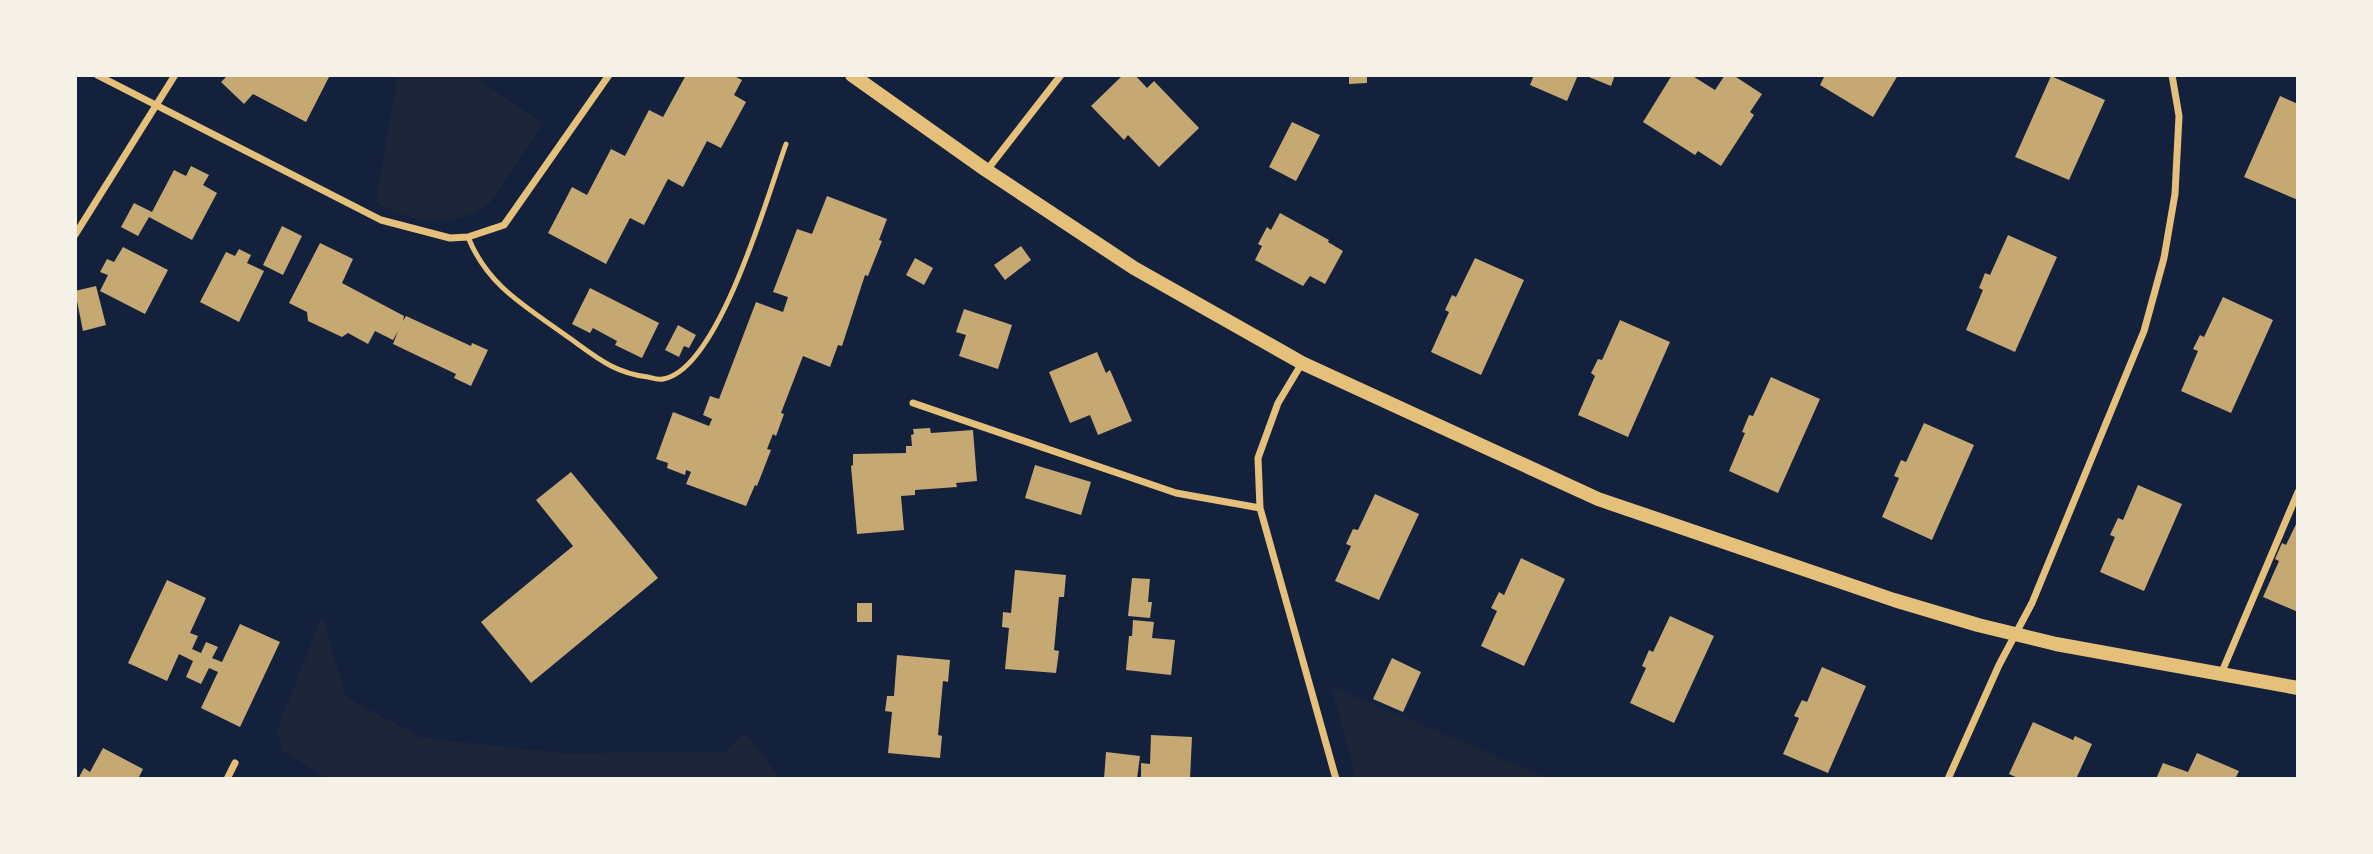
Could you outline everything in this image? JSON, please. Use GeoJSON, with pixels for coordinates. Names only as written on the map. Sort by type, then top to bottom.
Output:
{"type":"FeatureCollection","features":[{"type":"Feature","properties":{"kind":"main road"},"geometry":{"type":"LineString","coordinates":[[852,75],[986,170],[1134,268],[1302,363],[1598,499],[1894,600],[2015,634],[2298,688]]}},
{"type":"Feature","properties":{"kind":"street"},"geometry":{"type":"LineString","coordinates":[[97,75],[381,220],[450,237],[468,237],[504,225],[609,75]]}},
{"type":"Feature","properties":{"kind":"street"},"geometry":{"type":"LineString","coordinates":[[75,235],[175,75]]}},
{"type":"Feature","properties":{"kind":"street"},"geometry":{"type":"LineString","coordinates":[[986,170],[1061,75]]}},
{"type":"Feature","properties":{"kind":"street"},"geometry":{"type":"LineString","coordinates":[[1948,779],[2032,603],[2144,331],[2164,258],[2175,194],[2179,116],[2172,75]]}},
{"type":"Feature","properties":{"kind":"street"},"geometry":{"type":"LineString","coordinates":[[1302,363],[1278,403],[1258,458],[1260,508],[1336,779]]}},
{"type":"Feature","properties":{"kind":"street"},"geometry":{"type":"LineString","coordinates":[[913,403],[1176,493],[1260,508]]}},
{"type":"Feature","properties":{"kind":"street"},"geometry":{"type":"LineString","coordinates":[[2221,674],[2298,492]]}},
{"type":"Feature","properties":{"kind":"street"},"geometry":{"type":"LineString","coordinates":[[227,779],[235,762]]}},
{"type":"Feature","properties":{"kind":"lane"},"geometry":{"type":"LineString","coordinates":[[468,237],[477,260],[502,288],[603,364],[634,376],[664,379],[689,366],[711,337],[732,294],[786,144]]}},
{"type":"Feature","properties":{"kind":"shaded area"},"geometry":{"type":"Polygon","coordinates":[[[398,75],[473,75],[543,124],[488,204],[460,218],[432,221],[403,215],[376,202],[398,75]]]}},
{"type":"Feature","properties":{"kind":"shaded area"},"geometry":{"type":"Polygon","coordinates":[[[322,616],[346,697],[422,738],[561,753],[725,752],[745,733],[781,779],[330,779],[283,752],[277,730],[322,616]]]}},
{"type":"Feature","properties":{"kind":"shaded area"},"geometry":{"type":"Polygon","coordinates":[[[1331,686],[1550,779],[1356,779],[1331,686]]]}},
{"type":"Feature","properties":{"kind":"building"},"geometry":{"type":"Polygon","coordinates":[[[228,75],[330,75],[306,122],[253,94],[244,104],[221,82],[228,75]]]}},
{"type":"Feature","properties":{"kind":"building"},"geometry":{"type":"Polygon","coordinates":[[[686,75],[732,75],[742,80],[734,95],[746,102],[721,148],[707,141],[683,187],[668,179],[644,225],[630,218],[606,264],[548,233],[572,187],[587,195],[611,149],[625,156],[649,110],[663,117],[686,75]]]}},
{"type":"Feature","properties":{"kind":"building"},"geometry":{"type":"Polygon","coordinates":[[[1123,75],[1135,75],[1147,88],[1154,81],[1199,128],[1159,167],[1128,135],[1124,140],[1091,106],[1123,75]]]}},
{"type":"Feature","properties":{"kind":"building"},"geometry":{"type":"Polygon","coordinates":[[[1349,75],[1367,75],[1367,83],[1349,84],[1349,75]]]}},
{"type":"Feature","properties":{"kind":"building"},"geometry":{"type":"Polygon","coordinates":[[[1534,75],[1578,75],[1567,101],[1530,85],[1534,75]]]}},
{"type":"Feature","properties":{"kind":"building"},"geometry":{"type":"Polygon","coordinates":[[[1584,75],[1615,75],[1611,86],[1584,75]]]}},
{"type":"Feature","properties":{"kind":"building"},"geometry":{"type":"Polygon","coordinates":[[[1672,75],[1691,75],[1715,90],[1725,75],[1733,75],[1762,94],[1750,112],[1754,115],[1721,166],[1698,151],[1695,155],[1643,122],[1672,75]]]}},
{"type":"Feature","properties":{"kind":"building"},"geometry":{"type":"Polygon","coordinates":[[[1825,75],[1898,75],[1873,117],[1820,85],[1825,75]]]}},
{"type":"Feature","properties":{"kind":"building"},"geometry":{"type":"Polygon","coordinates":[[[2051,76],[2105,100],[2069,180],[2015,157],[2051,76]]]}},
{"type":"Feature","properties":{"kind":"building"},"geometry":{"type":"Polygon","coordinates":[[[2280,96],[2298,104],[2298,200],[2244,177],[2280,96]]]}},
{"type":"Feature","properties":{"kind":"building"},"geometry":{"type":"Polygon","coordinates":[[[1292,122],[1320,135],[1296,181],[1269,167],[1292,122]]]}},
{"type":"Feature","properties":{"kind":"building"},"geometry":{"type":"Polygon","coordinates":[[[191,166],[209,175],[203,185],[217,193],[192,240],[149,217],[138,236],[121,227],[134,203],[152,212],[174,170],[186,176],[191,166]]]}},
{"type":"Feature","properties":{"kind":"building"},"geometry":{"type":"Polygon","coordinates":[[[827,196],[887,219],[879,240],[882,241],[868,276],[865,275],[842,346],[838,345],[830,367],[803,356],[781,413],[784,414],[776,436],[773,434],[767,449],[771,450],[746,506],[686,484],[691,472],[686,470],[685,475],[667,468],[668,463],[656,459],[673,412],[709,426],[712,419],[703,415],[710,396],[719,399],[756,302],[783,312],[788,297],[773,292],[797,229],[812,234],[827,196]]]}},
{"type":"Feature","properties":{"kind":"building"},"geometry":{"type":"Polygon","coordinates":[[[1280,213],[1329,240],[1328,242],[1343,251],[1325,284],[1310,276],[1303,286],[1255,260],[1262,246],[1258,244],[1267,227],[1271,230],[1280,213]]]}},
{"type":"Feature","properties":{"kind":"building"},"geometry":{"type":"Polygon","coordinates":[[[282,226],[302,236],[283,275],[263,265],[282,226]]]}},
{"type":"Feature","properties":{"kind":"building"},"geometry":{"type":"Polygon","coordinates":[[[2008,235],[2057,257],[2015,352],[1966,330],[1983,290],[1979,288],[1985,273],[1990,275],[2008,235]]]}},
{"type":"Feature","properties":{"kind":"building"},"geometry":{"type":"Polygon","coordinates":[[[320,243],[353,259],[342,283],[404,316],[403,321],[406,316],[471,346],[472,343],[488,350],[471,386],[454,378],[456,374],[393,344],[398,331],[393,340],[375,331],[368,344],[348,333],[342,337],[308,321],[307,312],[289,303],[320,243]]]}},
{"type":"Feature","properties":{"kind":"building"},"geometry":{"type":"Polygon","coordinates":[[[1021,246],[1031,260],[1005,280],[994,265],[1021,246]]]}},
{"type":"Feature","properties":{"kind":"building"},"geometry":{"type":"Polygon","coordinates":[[[123,247],[168,270],[145,314],[100,291],[108,275],[100,272],[107,259],[114,262],[123,247]]]}},
{"type":"Feature","properties":{"kind":"building"},"geometry":{"type":"Polygon","coordinates":[[[239,249],[251,255],[247,263],[264,271],[239,322],[200,302],[226,252],[235,256],[239,249]]]}},
{"type":"Feature","properties":{"kind":"building"},"geometry":{"type":"Polygon","coordinates":[[[915,258],[933,268],[924,285],[906,275],[915,258]]]}},
{"type":"Feature","properties":{"kind":"building"},"geometry":{"type":"Polygon","coordinates":[[[1475,258],[1524,280],[1481,375],[1431,352],[1449,312],[1445,310],[1452,295],[1456,297],[1475,258]]]}},
{"type":"Feature","properties":{"kind":"building"},"geometry":{"type":"Polygon","coordinates":[[[96,286],[106,325],[83,331],[75,291],[96,286]]]}},
{"type":"Feature","properties":{"kind":"building"},"geometry":{"type":"Polygon","coordinates":[[[590,288],[659,323],[642,358],[615,345],[617,341],[593,328],[590,333],[572,324],[590,288]]]}},
{"type":"Feature","properties":{"kind":"building"},"geometry":{"type":"Polygon","coordinates":[[[2223,297],[2273,320],[2231,413],[2181,391],[2198,351],[2193,349],[2200,335],[2204,337],[2223,297]]]}},
{"type":"Feature","properties":{"kind":"building"},"geometry":{"type":"Polygon","coordinates":[[[964,309],[1012,325],[998,369],[959,356],[966,335],[956,332],[964,309]]]}},
{"type":"Feature","properties":{"kind":"building"},"geometry":{"type":"Polygon","coordinates":[[[1620,320],[1670,342],[1628,437],[1578,415],[1595,376],[1591,373],[1598,359],[1602,360],[1620,320]]]}},
{"type":"Feature","properties":{"kind":"building"},"geometry":{"type":"Polygon","coordinates":[[[678,325],[696,335],[689,348],[684,346],[679,357],[665,350],[678,325]]]}},
{"type":"Feature","properties":{"kind":"building"},"geometry":{"type":"Polygon","coordinates":[[[1097,352],[1106,373],[1110,370],[1132,421],[1098,435],[1090,415],[1070,423],[1049,372],[1097,352]]]}},
{"type":"Feature","properties":{"kind":"building"},"geometry":{"type":"Polygon","coordinates":[[[1771,377],[1820,399],[1778,493],[1729,471],[1745,433],[1742,432],[1749,415],[1753,416],[1771,377]]]}},
{"type":"Feature","properties":{"kind":"building"},"geometry":{"type":"Polygon","coordinates":[[[1924,423],[1974,445],[1932,540],[1882,517],[1899,478],[1894,476],[1901,460],[1906,462],[1924,423]]]}},
{"type":"Feature","properties":{"kind":"building"},"geometry":{"type":"Polygon","coordinates":[[[930,428],[931,433],[973,430],[977,481],[956,483],[957,487],[915,490],[915,495],[901,496],[904,530],[857,534],[851,466],[853,454],[906,453],[906,446],[912,446],[913,429],[930,428]]]}},
{"type":"Feature","properties":{"kind":"building"},"geometry":{"type":"Polygon","coordinates":[[[1035,465],[1091,482],[1081,515],[1025,498],[1035,465]]]}},
{"type":"Feature","properties":{"kind":"building"},"geometry":{"type":"Polygon","coordinates":[[[571,472],[658,578],[531,683],[481,622],[573,546],[536,500],[571,472]]]}},
{"type":"Feature","properties":{"kind":"building"},"geometry":{"type":"Polygon","coordinates":[[[2138,485],[2182,504],[2144,591],[2100,572],[2115,537],[2110,535],[2118,518],[2123,520],[2138,485]]]}},
{"type":"Feature","properties":{"kind":"building"},"geometry":{"type":"Polygon","coordinates":[[[1375,494],[1419,514],[1379,600],[1335,581],[1351,546],[1346,544],[1353,529],[1358,530],[1375,494]]]}},
{"type":"Feature","properties":{"kind":"building"},"geometry":{"type":"Polygon","coordinates":[[[2298,520],[2298,612],[2263,597],[2279,561],[2275,559],[2282,543],[2286,545],[2298,520]]]}},
{"type":"Feature","properties":{"kind":"building"},"geometry":{"type":"Polygon","coordinates":[[[1521,558],[1565,579],[1524,666],[1481,646],[1497,611],[1491,608],[1499,592],[1504,595],[1521,558]]]}},
{"type":"Feature","properties":{"kind":"building"},"geometry":{"type":"Polygon","coordinates":[[[1015,570],[1066,575],[1064,597],[1059,597],[1054,650],[1059,651],[1056,673],[1005,669],[1009,628],[1002,627],[1003,612],[1011,613],[1015,570]]]}},
{"type":"Feature","properties":{"kind":"building"},"geometry":{"type":"Polygon","coordinates":[[[1132,578],[1150,579],[1150,618],[1128,616],[1132,578]]]}},
{"type":"Feature","properties":{"kind":"building"},"geometry":{"type":"Polygon","coordinates":[[[167,580],[206,598],[190,633],[198,636],[192,649],[201,653],[206,642],[218,647],[212,658],[222,662],[240,624],[280,642],[240,727],[201,708],[218,672],[209,668],[201,684],[186,677],[193,661],[179,654],[167,681],[128,663],[167,580]]]}},
{"type":"Feature","properties":{"kind":"building"},"geometry":{"type":"Polygon","coordinates":[[[857,603],[872,603],[872,622],[857,622],[857,603]]]}},
{"type":"Feature","properties":{"kind":"building"},"geometry":{"type":"Polygon","coordinates":[[[1670,616],[1714,636],[1674,723],[1630,703],[1646,668],[1642,666],[1649,650],[1653,652],[1670,616]]]}},
{"type":"Feature","properties":{"kind":"building"},"geometry":{"type":"Polygon","coordinates":[[[1133,620],[1154,622],[1152,638],[1175,640],[1171,675],[1126,670],[1133,620]]]}},
{"type":"Feature","properties":{"kind":"building"},"geometry":{"type":"Polygon","coordinates":[[[897,655],[950,660],[948,682],[943,681],[938,735],[942,736],[940,758],[888,753],[892,712],[885,711],[887,696],[894,696],[897,655]]]}},
{"type":"Feature","properties":{"kind":"building"},"geometry":{"type":"Polygon","coordinates":[[[1392,658],[1421,672],[1403,712],[1373,699],[1392,658]]]}},
{"type":"Feature","properties":{"kind":"building"},"geometry":{"type":"Polygon","coordinates":[[[1822,667],[1866,686],[1828,773],[1783,754],[1799,718],[1794,716],[1802,700],[1807,702],[1822,667]]]}},
{"type":"Feature","properties":{"kind":"building"},"geometry":{"type":"Polygon","coordinates":[[[2033,722],[2073,740],[2075,736],[2092,744],[2076,779],[2020,779],[2009,774],[2033,722]]]}},
{"type":"Feature","properties":{"kind":"building"},"geometry":{"type":"Polygon","coordinates":[[[1151,735],[1192,737],[1190,779],[1141,779],[1141,763],[1150,764],[1151,735]]]}},
{"type":"Feature","properties":{"kind":"building"},"geometry":{"type":"Polygon","coordinates":[[[103,748],[143,769],[138,779],[78,779],[84,768],[90,772],[103,748]]]}},
{"type":"Feature","properties":{"kind":"building"},"geometry":{"type":"Polygon","coordinates":[[[1106,752],[1140,756],[1137,779],[1104,779],[1106,752]]]}},
{"type":"Feature","properties":{"kind":"building"},"geometry":{"type":"Polygon","coordinates":[[[2197,753],[2239,771],[2235,779],[2156,779],[2163,763],[2188,772],[2197,753]]]}}]}
